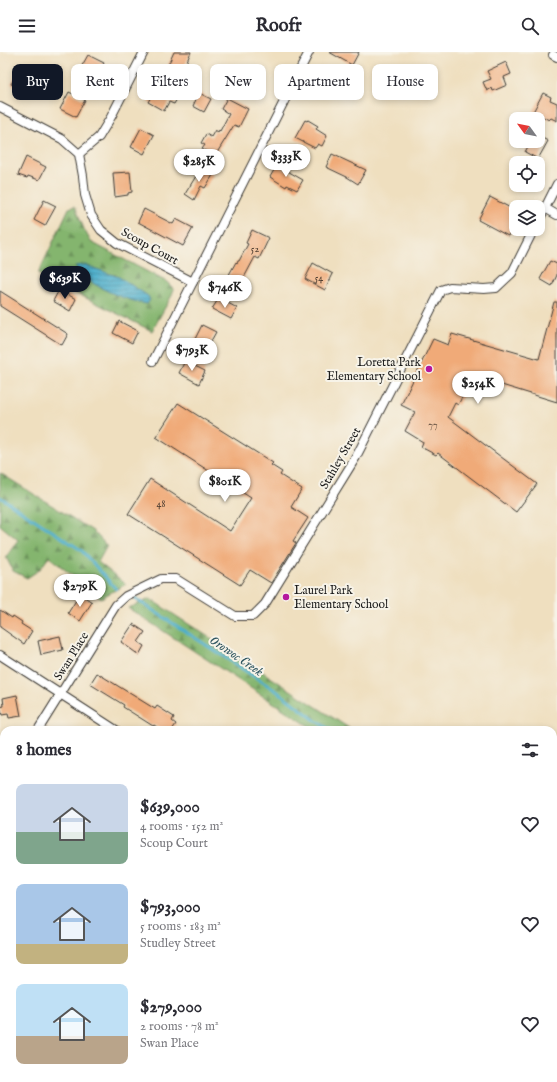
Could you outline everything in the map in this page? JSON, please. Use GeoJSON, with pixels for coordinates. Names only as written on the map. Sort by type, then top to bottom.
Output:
{"type":"FeatureCollection","features":[{"type":"Feature","properties":{"kind":"street"},"geometry":{"type":"LineString","coordinates":[[0,107],[62,138],[78,154],[99,137],[111,117],[144,52]]}},
{"type":"Feature","properties":{"kind":"street"},"geometry":{"type":"LineString","coordinates":[[153,361],[309,52]]}},
{"type":"Feature","properties":{"kind":"street","name":"Scoup Court"},"geometry":{"type":"LineString","coordinates":[[78,154],[83,176],[85,195],[91,215],[101,230],[117,243],[193,282]]}},
{"type":"Feature","properties":{"kind":"street"},"geometry":{"type":"LineString","coordinates":[[557,184],[545,208],[557,215]]}},
{"type":"Feature","properties":{"kind":"street","name":"Stahley Street"},"geometry":{"type":"LineString","coordinates":[[126,596],[161,580],[176,579],[235,616],[253,616],[265,604],[356,456],[441,290],[450,287],[484,289],[496,288],[512,273],[530,236]]}},
{"type":"Feature","properties":{"kind":"street","name":"Swan Place"},"geometry":{"type":"LineString","coordinates":[[40,726],[116,605],[126,596]]}},
{"type":"Feature","properties":{"kind":"street"},"geometry":{"type":"LineString","coordinates":[[0,655],[110,726]]}},
{"type":"Feature","properties":{"kind":"green space"},"geometry":{"type":"Polygon","coordinates":[[[75,206],[91,242],[167,282],[174,289],[152,331],[38,274],[69,208],[75,206]]]}},
{"type":"Feature","properties":{"kind":"green space"},"geometry":{"type":"Polygon","coordinates":[[[0,473],[93,531],[107,546],[98,562],[126,584],[101,598],[49,557],[39,570],[27,578],[13,571],[6,557],[18,540],[0,525],[0,473]]]}},
{"type":"Feature","properties":{"kind":"green space"},"geometry":{"type":"Polygon","coordinates":[[[150,599],[346,726],[309,726],[128,608],[150,599]]]}},
{"type":"Feature","properties":{"kind":"water"},"geometry":{"type":"Polygon","coordinates":[[[85,265],[119,277],[148,296],[150,300],[147,304],[139,302],[116,295],[102,288],[84,277],[75,266],[85,265]]]}},
{"type":"Feature","properties":{"kind":"building"},"geometry":{"type":"Polygon","coordinates":[[[174,52],[191,52],[186,64],[168,64],[174,52]]]}},
{"type":"Feature","properties":{"kind":"building"},"geometry":{"type":"Polygon","coordinates":[[[329,52],[359,52],[353,64],[329,52]]]}},
{"type":"Feature","properties":{"kind":"building"},"geometry":{"type":"Polygon","coordinates":[[[88,55],[104,63],[103,64],[83,64],[88,55]]]}},
{"type":"Feature","properties":{"kind":"building"},"geometry":{"type":"Polygon","coordinates":[[[506,62],[511,74],[504,77],[507,85],[493,91],[492,88],[487,91],[483,82],[491,79],[487,71],[506,62]]]}},
{"type":"Feature","properties":{"kind":"building"},"geometry":{"type":"Polygon","coordinates":[[[69,92],[71,93],[71,100],[85,100],[76,117],[60,109],[69,92]]]}},
{"type":"Feature","properties":{"kind":"building"},"geometry":{"type":"Polygon","coordinates":[[[543,93],[551,97],[550,100],[557,103],[557,121],[551,118],[549,120],[545,118],[545,112],[533,112],[543,93]]]}},
{"type":"Feature","properties":{"kind":"building"},"geometry":{"type":"Polygon","coordinates":[[[202,94],[210,98],[204,112],[193,106],[196,100],[202,100],[202,94]]]}},
{"type":"Feature","properties":{"kind":"building"},"geometry":{"type":"Polygon","coordinates":[[[149,100],[176,100],[174,104],[169,102],[164,111],[148,102],[149,100]]]}},
{"type":"Feature","properties":{"kind":"building"},"geometry":{"type":"Polygon","coordinates":[[[226,100],[231,100],[248,109],[239,127],[234,125],[215,156],[202,149],[205,145],[201,143],[206,134],[211,137],[215,130],[218,132],[219,130],[220,131],[229,114],[221,109],[226,100]]]}},
{"type":"Feature","properties":{"kind":"building"},"geometry":{"type":"Polygon","coordinates":[[[305,120],[308,120],[318,126],[316,129],[327,136],[322,146],[318,144],[315,148],[295,138],[305,120]]]}},
{"type":"Feature","properties":{"kind":"building"},"geometry":{"type":"Polygon","coordinates":[[[141,128],[154,135],[144,154],[131,147],[141,128]]]}},
{"type":"Feature","properties":{"kind":"building"},"geometry":{"type":"Polygon","coordinates":[[[545,140],[548,141],[545,146],[545,140]]]}},
{"type":"Feature","properties":{"kind":"building"},"geometry":{"type":"Polygon","coordinates":[[[527,148],[544,148],[540,156],[532,156],[525,152],[527,148]]]}},
{"type":"Feature","properties":{"kind":"building"},"geometry":{"type":"Polygon","coordinates":[[[332,154],[366,170],[358,184],[326,167],[332,154]]]}},
{"type":"Feature","properties":{"kind":"building"},"geometry":{"type":"Polygon","coordinates":[[[26,157],[46,167],[39,180],[28,176],[27,178],[18,175],[26,157]]]}},
{"type":"Feature","properties":{"kind":"building"},"geometry":{"type":"Polygon","coordinates":[[[277,165],[303,180],[297,190],[287,185],[286,187],[270,177],[277,165]]]}},
{"type":"Feature","properties":{"kind":"building"},"geometry":{"type":"Polygon","coordinates":[[[201,168],[213,175],[205,188],[201,186],[194,200],[185,194],[201,168]]]}},
{"type":"Feature","properties":{"kind":"building"},"geometry":{"type":"Polygon","coordinates":[[[130,172],[132,192],[128,193],[128,195],[115,197],[113,173],[130,172]]]}},
{"type":"Feature","properties":{"kind":"building"},"geometry":{"type":"Polygon","coordinates":[[[490,197],[509,207],[509,234],[508,236],[478,220],[490,197]]]}},
{"type":"Feature","properties":{"kind":"building"},"geometry":{"type":"Polygon","coordinates":[[[44,200],[56,206],[45,226],[34,220],[44,200]]]}},
{"type":"Feature","properties":{"kind":"building"},"geometry":{"type":"Polygon","coordinates":[[[144,209],[173,224],[176,219],[193,228],[183,246],[138,222],[144,209]]]}},
{"type":"Feature","properties":{"kind":"building"},"geometry":{"type":"Polygon","coordinates":[[[252,230],[269,238],[259,259],[255,257],[239,287],[226,280],[248,244],[246,243],[252,230]]]}},
{"type":"Feature","properties":{"kind":"building"},"geometry":{"type":"Polygon","coordinates":[[[550,261],[557,264],[557,275],[552,286],[540,279],[550,261]]]}},
{"type":"Feature","properties":{"kind":"building"},"geometry":{"type":"Polygon","coordinates":[[[313,263],[333,274],[325,290],[305,279],[313,263]]]}},
{"type":"Feature","properties":{"kind":"building"},"geometry":{"type":"Polygon","coordinates":[[[59,290],[76,299],[70,311],[53,301],[59,290]]]}},
{"type":"Feature","properties":{"kind":"building"},"geometry":{"type":"Polygon","coordinates":[[[0,291],[68,334],[62,345],[0,306],[0,291]]]}},
{"type":"Feature","properties":{"kind":"building"},"geometry":{"type":"Polygon","coordinates":[[[219,298],[237,308],[231,319],[212,309],[219,298]]]}},
{"type":"Feature","properties":{"kind":"building"},"geometry":{"type":"Polygon","coordinates":[[[554,302],[557,302],[557,402],[469,375],[462,389],[465,391],[458,405],[455,403],[448,417],[537,484],[516,512],[438,453],[436,455],[421,447],[423,442],[405,431],[415,412],[401,405],[433,339],[448,345],[452,334],[539,359],[554,302]]]}},
{"type":"Feature","properties":{"kind":"building"},"geometry":{"type":"Polygon","coordinates":[[[119,321],[138,331],[132,343],[113,333],[119,321]]]}},
{"type":"Feature","properties":{"kind":"building"},"geometry":{"type":"Polygon","coordinates":[[[202,325],[216,332],[206,350],[193,343],[202,325]]]}},
{"type":"Feature","properties":{"kind":"building"},"geometry":{"type":"Polygon","coordinates":[[[185,361],[205,371],[199,384],[179,373],[185,361]]]}},
{"type":"Feature","properties":{"kind":"building"},"geometry":{"type":"Polygon","coordinates":[[[178,403],[273,463],[271,465],[282,472],[280,475],[302,489],[291,507],[308,518],[293,541],[296,543],[271,583],[250,570],[240,585],[128,514],[150,479],[230,531],[251,498],[156,437],[178,403]]]}},
{"type":"Feature","properties":{"kind":"building"},"geometry":{"type":"Polygon","coordinates":[[[80,594],[92,602],[80,621],[68,613],[80,594]]]}},
{"type":"Feature","properties":{"kind":"building"},"geometry":{"type":"Polygon","coordinates":[[[0,610],[12,618],[13,616],[22,622],[21,624],[32,631],[24,644],[0,627],[0,610]]]}},
{"type":"Feature","properties":{"kind":"building"},"geometry":{"type":"Polygon","coordinates":[[[133,624],[145,632],[138,642],[144,646],[139,655],[121,642],[133,624]]]}},
{"type":"Feature","properties":{"kind":"building"},"geometry":{"type":"Polygon","coordinates":[[[60,636],[63,650],[41,655],[38,641],[60,636]]]}},
{"type":"Feature","properties":{"kind":"building"},"geometry":{"type":"Polygon","coordinates":[[[97,673],[155,709],[157,706],[174,717],[172,721],[176,724],[175,726],[153,726],[123,707],[124,705],[90,684],[97,673]]]}},
{"type":"Feature","properties":{"kind":"building"},"geometry":{"type":"Polygon","coordinates":[[[17,695],[21,716],[9,718],[8,714],[2,715],[0,707],[4,706],[3,698],[17,695]]]}},
{"type":"Feature","properties":{"kind":"waterway","name":"Orowoc Creek"},"geometry":{"type":"LineString","coordinates":[[0,497],[81,550],[116,589]]}},
{"type":"Feature","properties":{"kind":"waterway","name":"Orowoc Creek"},"geometry":{"type":"LineString","coordinates":[[131,596],[281,694],[324,726]]}},
{"type":"Feature","properties":{"kind":"place","name":"Loretta Park Elementary School"},"geometry":{"type":"Point","coordinates":[429,369]}},
{"type":"Feature","properties":{"kind":"place","name":"Laurel Park Elementary School"},"geometry":{"type":"Point","coordinates":[286,597]}}]}
